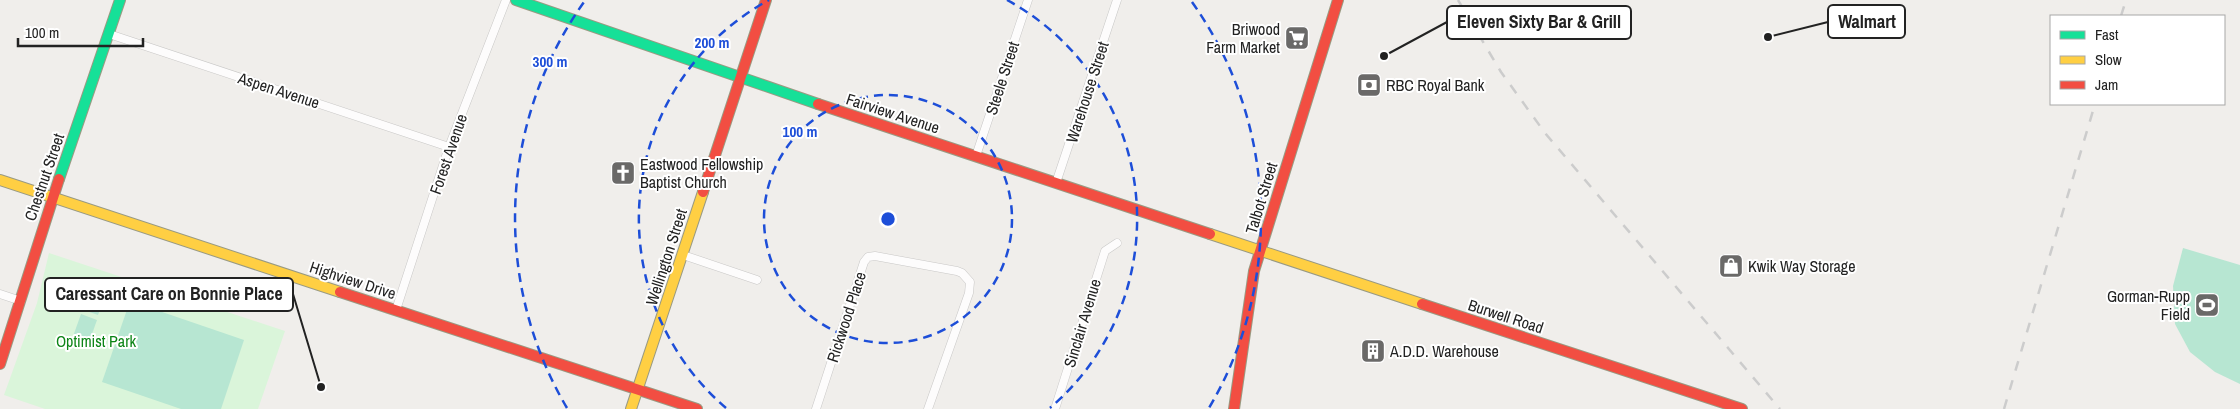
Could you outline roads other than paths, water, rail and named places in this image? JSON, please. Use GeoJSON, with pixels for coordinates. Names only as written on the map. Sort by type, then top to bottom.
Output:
{"type":"FeatureCollection","features":[{"type":"Feature","properties":{"kind":"main road","name":"Chestnut Street"},"geometry":{"type":"LineString","coordinates":[[0,364],[21,301],[32,259],[120,0]]}},
{"type":"Feature","properties":{"kind":"main road","name":"Fairview Avenue"},"geometry":{"type":"LineString","coordinates":[[516,0],[742,78],[1260,251]]}},
{"type":"Feature","properties":{"kind":"main road","name":"Wellington Street"},"geometry":{"type":"LineString","coordinates":[[631,409],[742,78],[766,0]]}},
{"type":"Feature","properties":{"kind":"main road","name":"Talbot Street"},"geometry":{"type":"LineString","coordinates":[[1234,409],[1254,271],[1338,0]]}},
{"type":"Feature","properties":{"kind":"main road","name":"Highview Drive"},"geometry":{"type":"LineString","coordinates":[[0,180],[697,409]]}},
{"type":"Feature","properties":{"kind":"main road","name":"Burwell Road"},"geometry":{"type":"LineString","coordinates":[[1260,251],[1742,409]]}},
{"type":"Feature","properties":{"kind":"street","name":"Forest Avenue"},"geometry":{"type":"LineString","coordinates":[[396,310],[449,147],[506,0]]}},
{"type":"Feature","properties":{"kind":"street","name":"Steele Street"},"geometry":{"type":"LineString","coordinates":[[976,156],[1028,0]]}},
{"type":"Feature","properties":{"kind":"street","name":"Warehouse Street"},"geometry":{"type":"LineString","coordinates":[[1056,183],[1117,0]]}},
{"type":"Feature","properties":{"kind":"street","name":"Aspen Avenue"},"geometry":{"type":"LineString","coordinates":[[109,34],[449,147]]}},
{"type":"Feature","properties":{"kind":"street","name":"Sinclair Avenue"},"geometry":{"type":"LineString","coordinates":[[1055,409],[1105,251],[1117,243]]}},
{"type":"Feature","properties":{"kind":"street"},"geometry":{"type":"LineString","coordinates":[[683,254],[757,280]]}},
{"type":"Feature","properties":{"kind":"street","name":"Rickwood Place"},"geometry":{"type":"LineString","coordinates":[[816,409],[864,262],[868,257],[875,256],[957,271],[962,273],[970,282],[969,293],[928,409]]}},
{"type":"Feature","properties":{"kind":"street"},"geometry":{"type":"LineString","coordinates":[[0,294],[21,301]]}},
{"type":"Feature","properties":{"kind":"railway"},"geometry":{"type":"LineString","coordinates":[[1458,0],[1501,72],[1545,133],[1780,409]]}},
{"type":"Feature","properties":{"kind":"railway"},"geometry":{"type":"LineString","coordinates":[[2121,15],[2126,0]]}},
{"type":"Feature","properties":{"kind":"railway"},"geometry":{"type":"LineString","coordinates":[[2004,409],[2095,105]]}},
{"type":"Feature","properties":{"kind":"place","name":"Walmart"},"geometry":{"type":"Point","coordinates":[1768,37]}},
{"type":"Feature","properties":{"kind":"place","name":"Briwood Farm Market"},"geometry":{"type":"Point","coordinates":[1297,38]}},
{"type":"Feature","properties":{"kind":"place","name":"Eleven Sixty Bar & Grill"},"geometry":{"type":"Point","coordinates":[1384,56]}},
{"type":"Feature","properties":{"kind":"place","name":"RBC Royal Bank"},"geometry":{"type":"Point","coordinates":[1369,85]}},
{"type":"Feature","properties":{"kind":"place","name":"Eastwood Fellowship Baptist Church"},"geometry":{"type":"Point","coordinates":[623,173]}},
{"type":"Feature","properties":{"kind":"place","name":"Kwik Way Storage"},"geometry":{"type":"Point","coordinates":[1731,266]}},
{"type":"Feature","properties":{"kind":"place","name":"Gorman-Rupp Field"},"geometry":{"type":"Point","coordinates":[2207,305]}},
{"type":"Feature","properties":{"kind":"place","name":"A.D.D. Warehouse"},"geometry":{"type":"Point","coordinates":[1373,351]}},
{"type":"Feature","properties":{"kind":"place","name":"Caressant Care on Bonnie Place"},"geometry":{"type":"Point","coordinates":[321,387]}},
{"type":"Feature","properties":{"kind":"park label","name":"Optimist Park"},"geometry":{"type":"Point","coordinates":[96,341]}}]}
